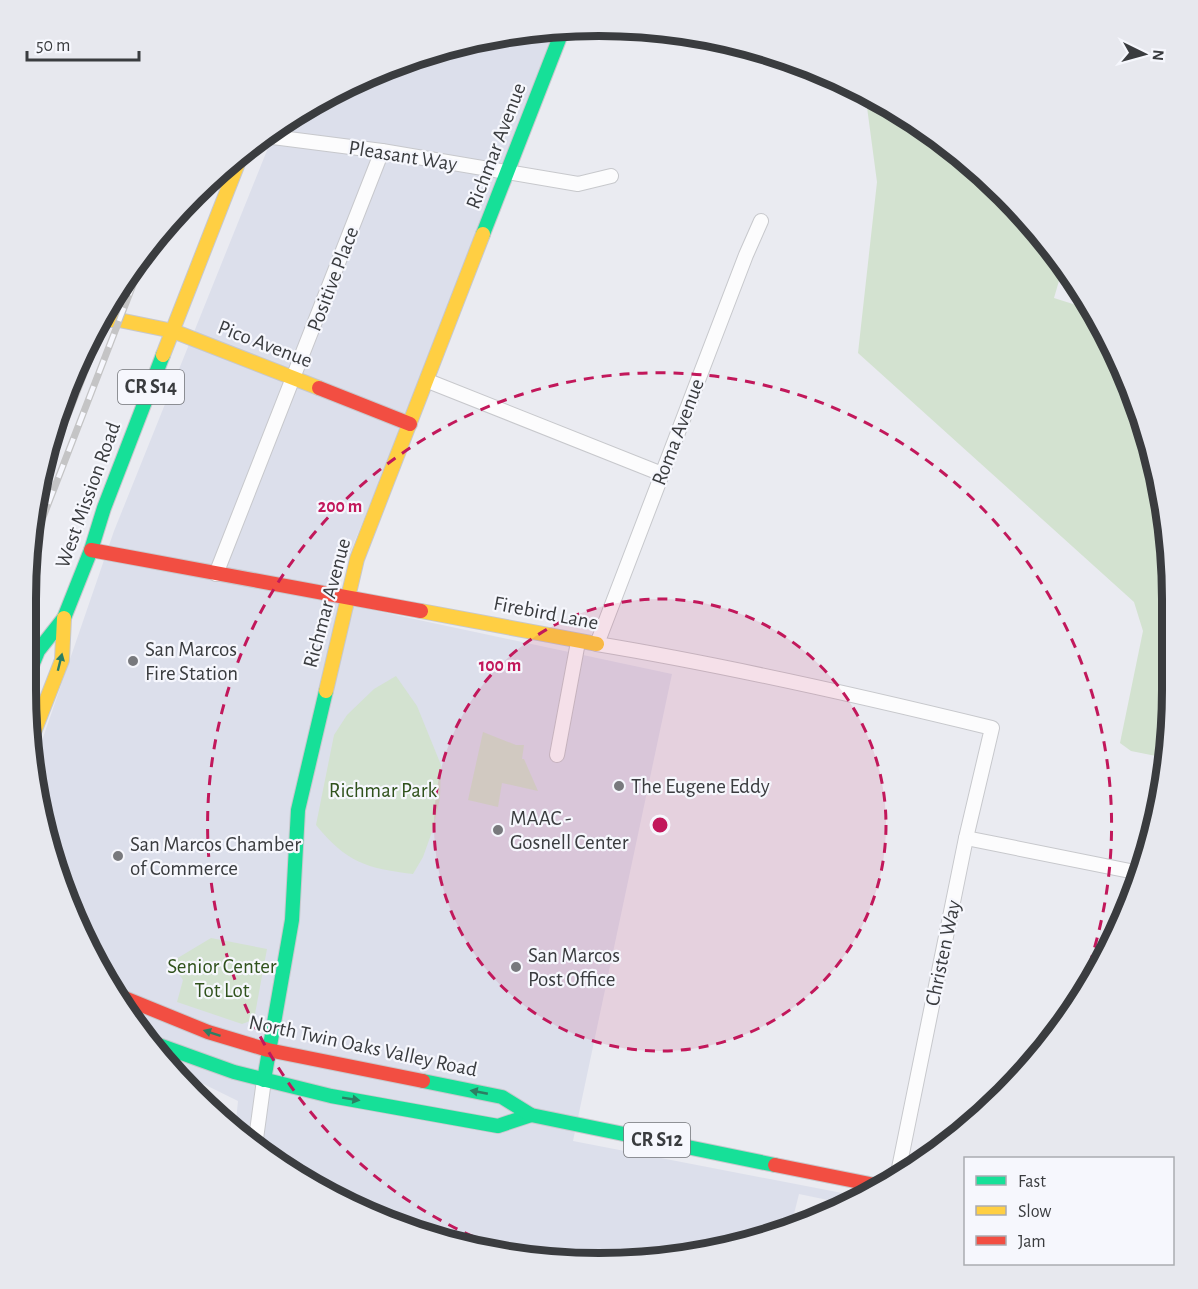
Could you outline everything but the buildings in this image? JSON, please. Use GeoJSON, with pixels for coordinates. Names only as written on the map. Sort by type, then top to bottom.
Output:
{"type":"FeatureCollection","features":[{"type":"Feature","properties":{"kind":"main road","name":"Richmar Avenue"},"geometry":{"type":"LineString","coordinates":[[264,1080],[292,920],[298,810],[357,559],[560,37]]}},
{"type":"Feature","properties":{"kind":"main road","name":"West Mission Road"},"geometry":{"type":"LineString","coordinates":[[36,656],[64,618],[91,550],[104,508],[236,169]]}},
{"type":"Feature","properties":{"kind":"main road","name":"Pico Avenue"},"geometry":{"type":"LineString","coordinates":[[109,320],[173,331],[410,424]]}},
{"type":"Feature","properties":{"kind":"main road","name":"Firebird Lane"},"geometry":{"type":"LineString","coordinates":[[91,550],[597,644]]}},
{"type":"Feature","properties":{"kind":"main road","name":"West Mission Road"},"geometry":{"type":"LineString","coordinates":[[37,724],[62,660],[64,618]]}},
{"type":"Feature","properties":{"kind":"main road","name":"North Twin Oaks Valley Road"},"geometry":{"type":"LineString","coordinates":[[129,1000],[208,1032],[268,1050],[502,1096],[531,1115],[869,1184]]}},
{"type":"Feature","properties":{"kind":"main road","name":"North Twin Oaks Valley Road"},"geometry":{"type":"LineString","coordinates":[[165,1049],[198,1061],[264,1080],[332,1096],[498,1126],[531,1115]]}},
{"type":"Feature","properties":{"kind":"street","name":"Pleasant Way"},"geometry":{"type":"LineString","coordinates":[[277,138],[578,184],[611,176]]}},
{"type":"Feature","properties":{"kind":"street","name":"Positive Place"},"geometry":{"type":"LineString","coordinates":[[216,574],[382,152]]}},
{"type":"Feature","properties":{"kind":"street","name":"Roma Avenue"},"geometry":{"type":"LineString","coordinates":[[597,644],[761,221]]}},
{"type":"Feature","properties":{"kind":"street"},"geometry":{"type":"LineString","coordinates":[[428,381],[662,474]]}},
{"type":"Feature","properties":{"kind":"street"},"geometry":{"type":"LineString","coordinates":[[557,755],[578,642]]}},
{"type":"Feature","properties":{"kind":"street","name":"Firebird Lane"},"geometry":{"type":"LineString","coordinates":[[597,644],[791,681],[992,728]]}},
{"type":"Feature","properties":{"kind":"street","name":"Christen Way"},"geometry":{"type":"LineString","coordinates":[[899,1166],[966,838],[992,728]]}},
{"type":"Feature","properties":{"kind":"street"},"geometry":{"type":"LineString","coordinates":[[966,838],[1132,871]]}},
{"type":"Feature","properties":{"kind":"street","name":"Richmar Avenue"},"geometry":{"type":"LineString","coordinates":[[256,1137],[264,1080]]}},
{"type":"Feature","properties":{"kind":"shaded area"},"geometry":{"type":"Polygon","coordinates":[[[563,37],[330,601],[672,674],[573,1141],[849,1194],[834,1201],[799,1194],[793,1218],[745,1234],[709,1242],[636,1252],[562,1252],[526,1248],[453,1234],[418,1223],[350,1195],[286,1158],[236,1120],[238,1101],[192,1078],[152,1033],[111,972],[94,939],[66,871],[47,800],[39,748],[114,531],[270,142],[318,111],[350,94],[418,66],[489,47],[563,37]]]}},
{"type":"Feature","properties":{"kind":"green space"},"geometry":{"type":"Polygon","coordinates":[[[867,104],[942,152],[997,201],[1046,256],[1060,276],[1054,298],[1080,306],[1104,350],[1132,418],[1143,453],[1157,526],[1162,599],[1161,727],[1158,756],[1131,751],[1120,743],[1143,631],[1134,602],[858,353],[877,182],[867,104]]]}},
{"type":"Feature","properties":{"kind":"green space","name":"Richmar Park"},"geometry":{"type":"Polygon","coordinates":[[[396,676],[417,706],[441,765],[440,798],[433,829],[423,857],[413,874],[370,866],[348,856],[316,825],[334,735],[347,715],[374,689],[396,676]]]}},
{"type":"Feature","properties":{"kind":"green space"},"geometry":{"type":"Polygon","coordinates":[[[483,732],[516,745],[524,745],[522,759],[538,791],[502,783],[498,807],[468,800],[483,732]]]}},
{"type":"Feature","properties":{"kind":"green space","name":"Senior Center Tot Lot"},"geometry":{"type":"Polygon","coordinates":[[[211,938],[267,949],[255,1014],[248,1022],[242,1024],[177,1002],[183,980],[171,962],[211,938]]]}},
{"type":"Feature","properties":{"kind":"tram line"},"geometry":{"type":"LineString","coordinates":[[54,459],[104,331]]}},
{"type":"Feature","properties":{"kind":"railway"},"geometry":{"type":"LineString","coordinates":[[42,520],[134,281]]}},
{"type":"Feature","properties":{"kind":"traffic: fast"},"geometry":{"type":"LineString","coordinates":[[483,234],[560,37]]}},
{"type":"Feature","properties":{"kind":"traffic: fast"},"geometry":{"type":"LineString","coordinates":[[36,656],[64,618],[163,355]]}},
{"type":"Feature","properties":{"kind":"traffic: fast"},"geometry":{"type":"LineString","coordinates":[[264,1080],[292,920],[298,810],[326,691]]}},
{"type":"Feature","properties":{"kind":"traffic: fast"},"geometry":{"type":"LineString","coordinates":[[164,1047],[234,1072],[331,1096],[498,1126],[531,1115]]}},
{"type":"Feature","properties":{"kind":"traffic: fast"},"geometry":{"type":"LineString","coordinates":[[423,1081],[502,1097],[531,1115],[775,1165]]}},
{"type":"Feature","properties":{"kind":"traffic: slow"},"geometry":{"type":"LineString","coordinates":[[163,355],[236,170]]}},
{"type":"Feature","properties":{"kind":"traffic: slow"},"geometry":{"type":"LineString","coordinates":[[326,691],[357,559],[483,234]]}},
{"type":"Feature","properties":{"kind":"traffic: slow"},"geometry":{"type":"LineString","coordinates":[[109,320],[173,331],[319,388]]}},
{"type":"Feature","properties":{"kind":"traffic: slow"},"geometry":{"type":"LineString","coordinates":[[421,611],[597,644]]}},
{"type":"Feature","properties":{"kind":"traffic: slow"},"geometry":{"type":"LineString","coordinates":[[37,724],[62,660],[64,618]]}},
{"type":"Feature","properties":{"kind":"traffic: jam"},"geometry":{"type":"LineString","coordinates":[[319,388],[410,424]]}},
{"type":"Feature","properties":{"kind":"traffic: jam"},"geometry":{"type":"LineString","coordinates":[[91,550],[421,611]]}},
{"type":"Feature","properties":{"kind":"traffic: jam"},"geometry":{"type":"LineString","coordinates":[[129,1000],[208,1032],[268,1050],[423,1081]]}},
{"type":"Feature","properties":{"kind":"traffic: jam"},"geometry":{"type":"LineString","coordinates":[[775,1165],[869,1184]]}},
{"type":"Feature","properties":{"kind":"place","name":"San Marcos Fire Station"},"geometry":{"type":"Point","coordinates":[133,661]}},
{"type":"Feature","properties":{"kind":"place","name":"The Eugene Eddy"},"geometry":{"type":"Point","coordinates":[619,786]}},
{"type":"Feature","properties":{"kind":"place","name":"MAAC - Gosnell Center"},"geometry":{"type":"Point","coordinates":[498,830]}},
{"type":"Feature","properties":{"kind":"place","name":"San Marcos Chamber of Commerce"},"geometry":{"type":"Point","coordinates":[118,856]}},
{"type":"Feature","properties":{"kind":"place","name":"San Marcos Post Office"},"geometry":{"type":"Point","coordinates":[516,967]}}]}
